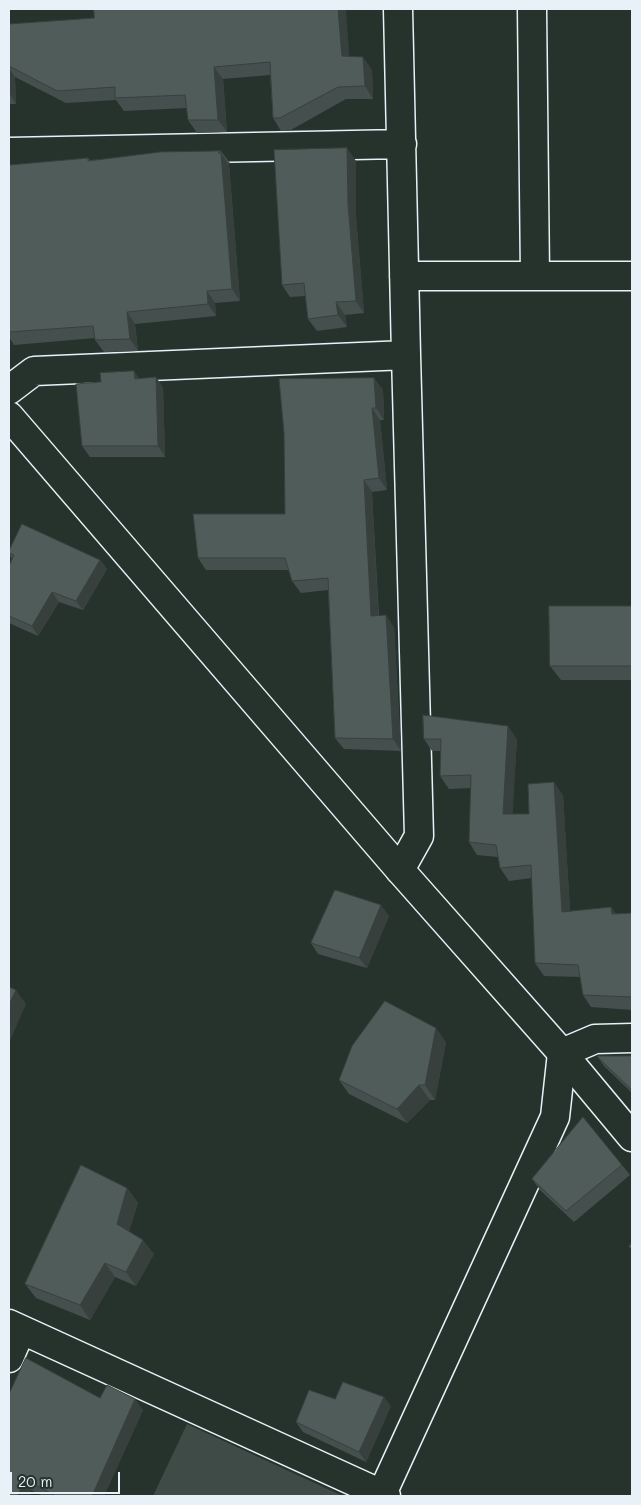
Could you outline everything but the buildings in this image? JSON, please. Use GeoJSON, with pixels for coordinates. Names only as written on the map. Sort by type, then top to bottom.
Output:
{"type":"FeatureCollection","features":[{"type":"Feature","properties":{"kind":"street"},"geometry":{"type":"LineString","coordinates":[[398,9],[419,836],[400,870]]}},
{"type":"Feature","properties":{"kind":"street"},"geometry":{"type":"LineString","coordinates":[[532,9],[535,276]]}},
{"type":"Feature","properties":{"kind":"street"},"geometry":{"type":"LineString","coordinates":[[9,152],[402,144]]}},
{"type":"Feature","properties":{"kind":"street"},"geometry":{"type":"LineString","coordinates":[[404,276],[632,276]]}},
{"type":"Feature","properties":{"kind":"street"},"geometry":{"type":"LineString","coordinates":[[9,390],[34,371],[406,355]]}},
{"type":"Feature","properties":{"kind":"street"},"geometry":{"type":"LineString","coordinates":[[9,416],[400,870],[562,1053],[632,1137]]}},
{"type":"Feature","properties":{"kind":"street"},"geometry":{"type":"LineString","coordinates":[[562,1053],[595,1039],[632,1038]]}},
{"type":"Feature","properties":{"kind":"street"},"geometry":{"type":"LineString","coordinates":[[9,1358],[15,1327],[383,1496],[555,1117],[562,1053]]}},
{"type":"Feature","properties":{"kind":"shaded area"},"geometry":{"type":"Polygon","coordinates":[[[187,1424],[343,1496],[153,1496],[187,1424]]]}}]}
